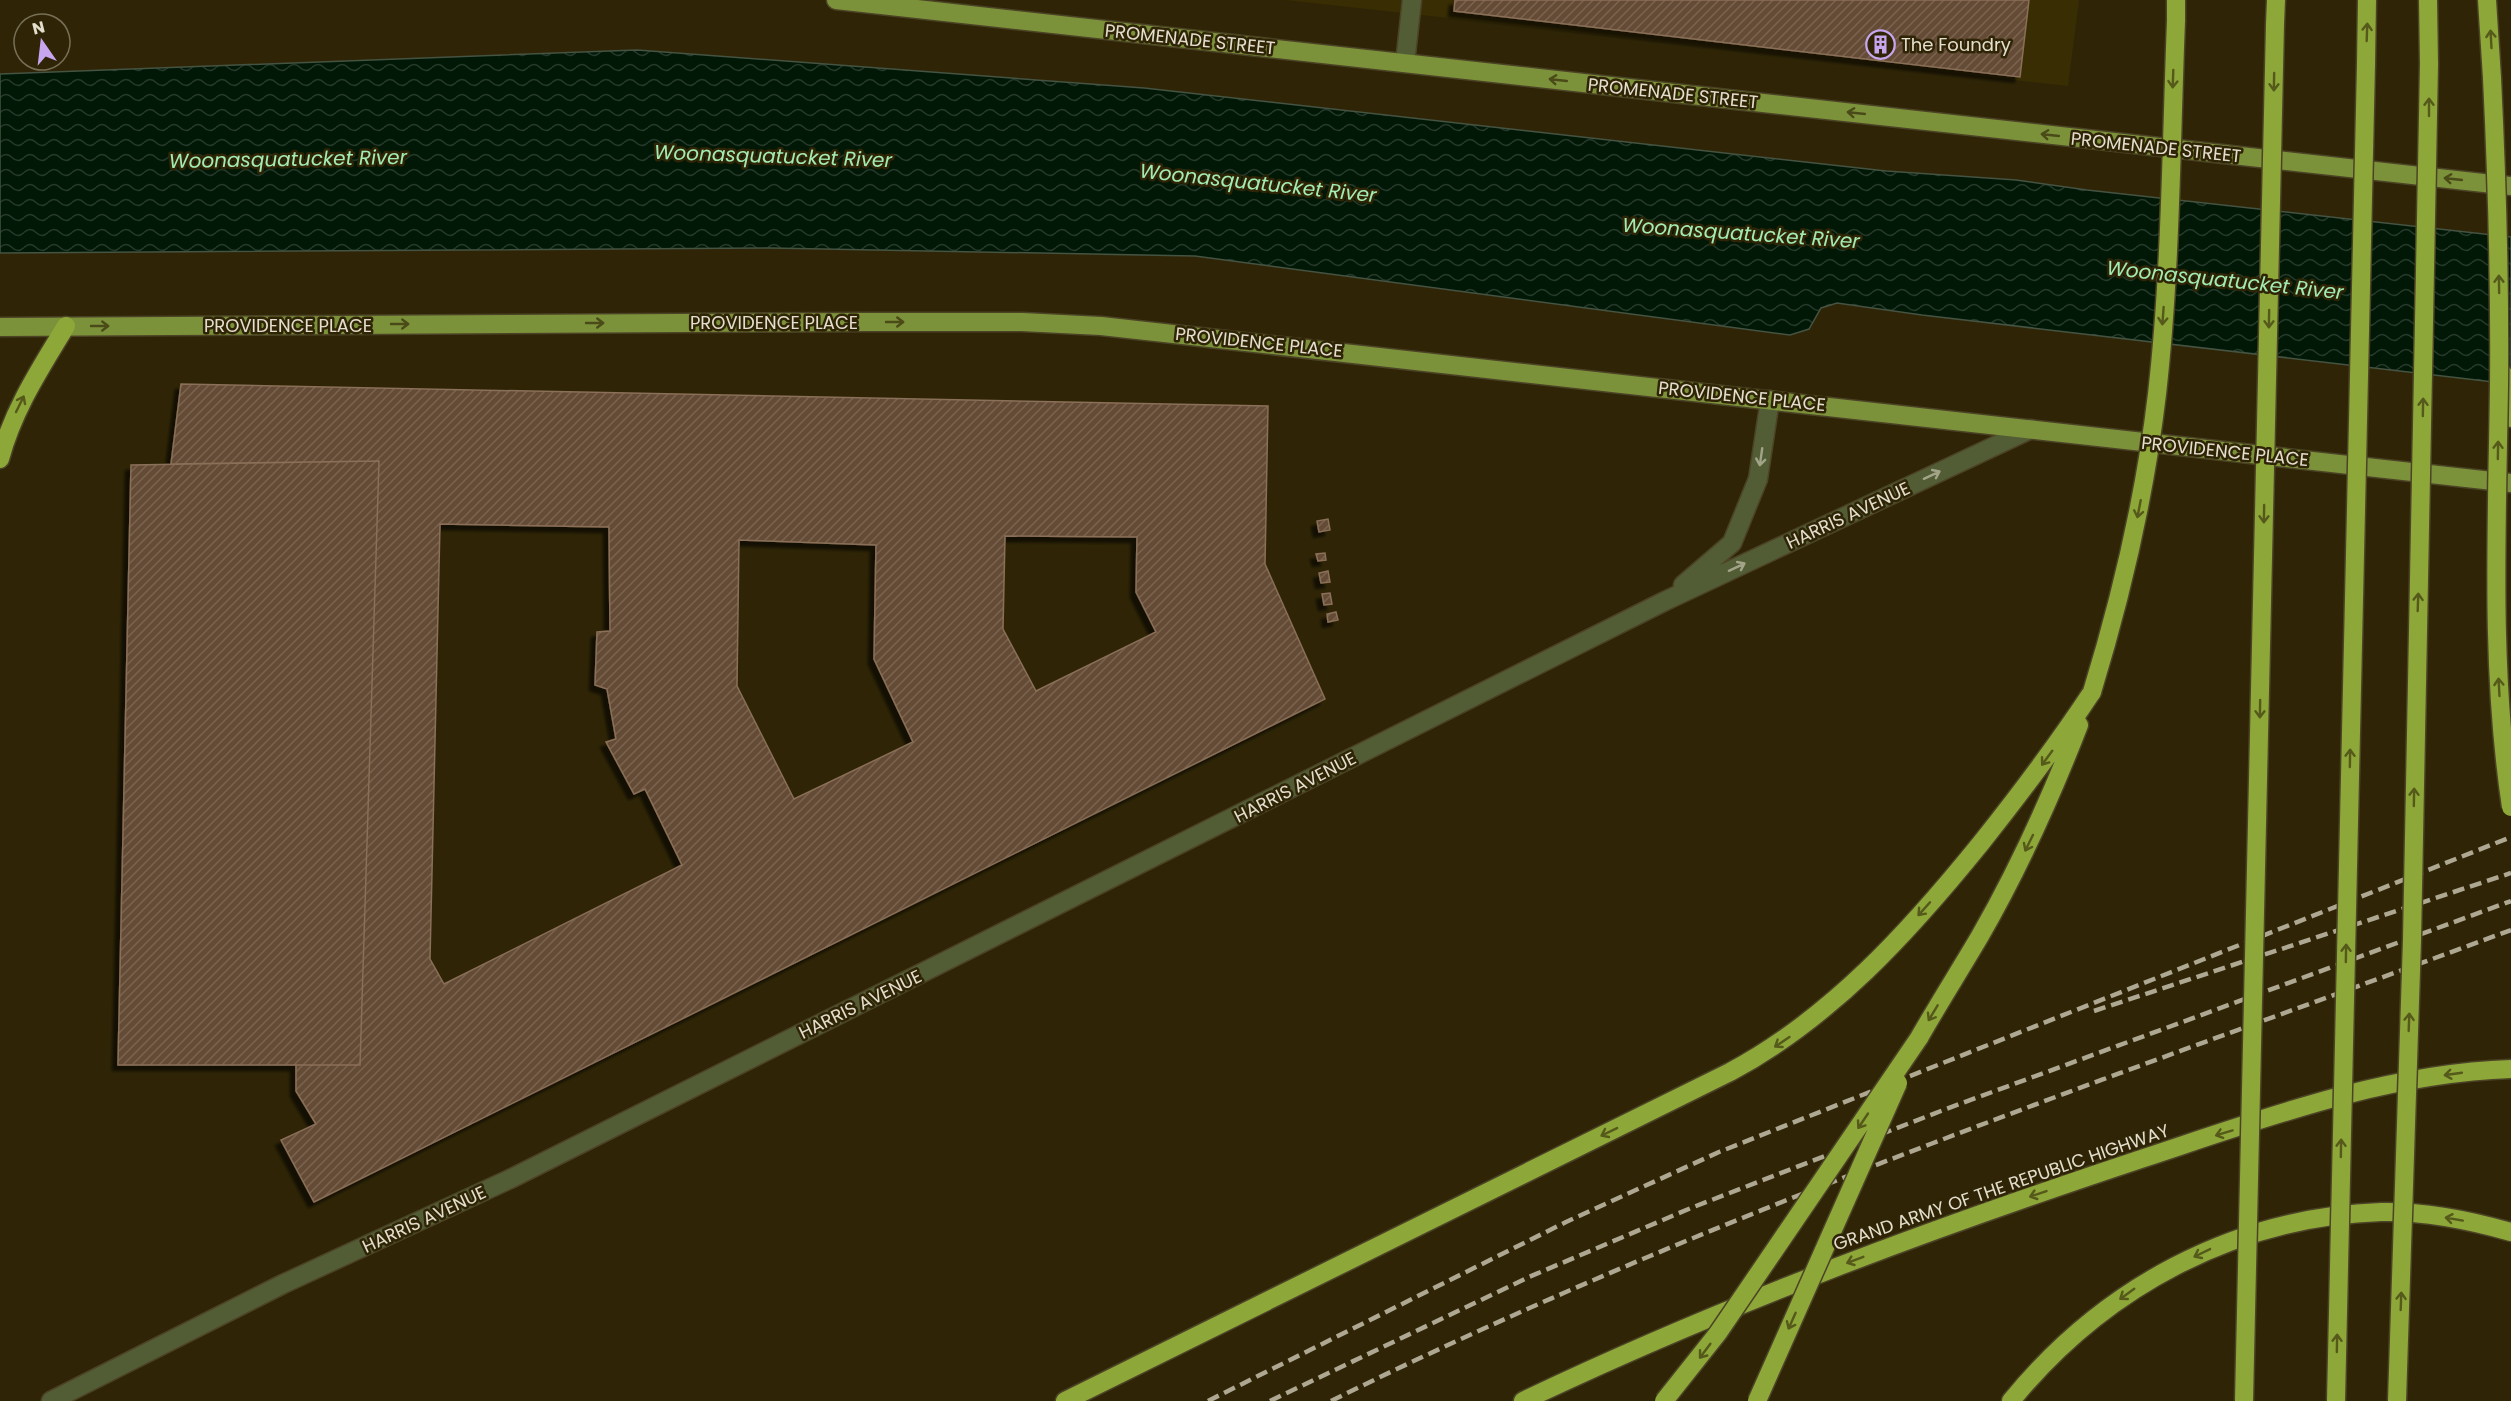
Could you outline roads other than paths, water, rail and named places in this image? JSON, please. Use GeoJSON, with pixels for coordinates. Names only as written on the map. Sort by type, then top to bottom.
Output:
{"type":"FeatureCollection","features":[{"type":"Feature","properties":{"kind":"highway"},"geometry":{"type":"LineString","coordinates":[[1664,1401],[1718,1333],[1919,1038],[1981,935],[2017,867],[2049,799],[2092,692],[2114,618],[2132,542],[2146,470],[2157,392],[2166,277],[2176,0]]}},
{"type":"Feature","properties":{"kind":"highway"},"geometry":{"type":"LineString","coordinates":[[2244,1401],[2276,0]]}},
{"type":"Feature","properties":{"kind":"highway"},"geometry":{"type":"LineString","coordinates":[[2336,1401],[2367,0]]}},
{"type":"Feature","properties":{"kind":"highway"},"geometry":{"type":"LineString","coordinates":[[2397,1401],[2412,929],[2429,64],[2428,0]]}},
{"type":"Feature","properties":{"kind":"highway"},"geometry":{"type":"LineString","coordinates":[[2487,0],[2492,78],[2499,343],[2496,628],[2500,714],[2511,807]]}},
{"type":"Feature","properties":{"kind":"highway"},"geometry":{"type":"LineString","coordinates":[[0,459],[14,418],[27,390],[66,326]]}},
{"type":"Feature","properties":{"kind":"highway"},"geometry":{"type":"LineString","coordinates":[[2499,343],[2511,418]]}},
{"type":"Feature","properties":{"kind":"highway"},"geometry":{"type":"LineString","coordinates":[[1065,1401],[1730,1072],[1786,1039],[1825,1009],[1883,954],[1959,871],[2036,773],[2092,692]]}},
{"type":"Feature","properties":{"kind":"highway"},"geometry":{"type":"LineString","coordinates":[[1756,1401],[1919,1038]]}},
{"type":"Feature","properties":{"kind":"highway","name":"GRAND ARMY OF THE REPUBLIC HIGHWAY"},"geometry":{"type":"LineString","coordinates":[[1522,1401],[1658,1339],[1759,1298],[1929,1232],[2065,1185],[2354,1093],[2456,1073],[2511,1069]]}},
{"type":"Feature","properties":{"kind":"highway"},"geometry":{"type":"LineString","coordinates":[[2233,1401],[2250,1162]]}},
{"type":"Feature","properties":{"kind":"highway"},"geometry":{"type":"LineString","coordinates":[[2011,1401],[2060,1347],[2095,1318],[2136,1288],[2221,1243],[2304,1220],[2382,1212],[2422,1214],[2511,1232]]}},
{"type":"Feature","properties":{"kind":"main road","name":"PROMENADE STREET"},"geometry":{"type":"LineString","coordinates":[[836,0],[2511,186]]}},
{"type":"Feature","properties":{"kind":"main road","name":"PROVIDENCE PLACE"},"geometry":{"type":"LineString","coordinates":[[0,327],[1045,323],[1180,333],[2511,483]]}},
{"type":"Feature","properties":{"kind":"street"},"geometry":{"type":"LineString","coordinates":[[1405,63],[1412,0]]}},
{"type":"Feature","properties":{"kind":"street","name":"HARRIS AVENUE"},"geometry":{"type":"LineString","coordinates":[[1665,601],[1732,543],[1758,479],[1770,400]]}},
{"type":"Feature","properties":{"kind":"street","name":"HARRIS AVENUE"},"geometry":{"type":"LineString","coordinates":[[51,1401],[283,1284],[510,1179],[1665,601],[2031,429]]}},
{"type":"Feature","properties":{"kind":"water","name":"Woonasquatucket River"},"geometry":{"type":"Polygon","coordinates":[[[637,50],[1144,88],[1886,171],[2016,180],[2087,190],[2511,237],[2511,384],[1837,303],[1821,308],[1809,329],[1790,335],[1195,256],[771,248],[0,253],[0,74],[637,50]]]}},
{"type":"Feature","properties":{"kind":"railway"},"geometry":{"type":"LineString","coordinates":[[1208,1401],[1566,1222],[1719,1152],[2511,837]]}},
{"type":"Feature","properties":{"kind":"railway"},"geometry":{"type":"LineString","coordinates":[[2094,1011],[2511,873]]}},
{"type":"Feature","properties":{"kind":"railway"},"geometry":{"type":"LineString","coordinates":[[1270,1401],[1529,1277],[1691,1208],[1946,1109],[2511,901]]}},
{"type":"Feature","properties":{"kind":"railway"},"geometry":{"type":"LineString","coordinates":[[1331,1401],[1475,1333],[1767,1208],[2063,1094],[2511,930]]}},
{"type":"Feature","properties":{"kind":"place","name":"The Foundry"},"geometry":{"type":"Point","coordinates":[1880,44]}}]}
